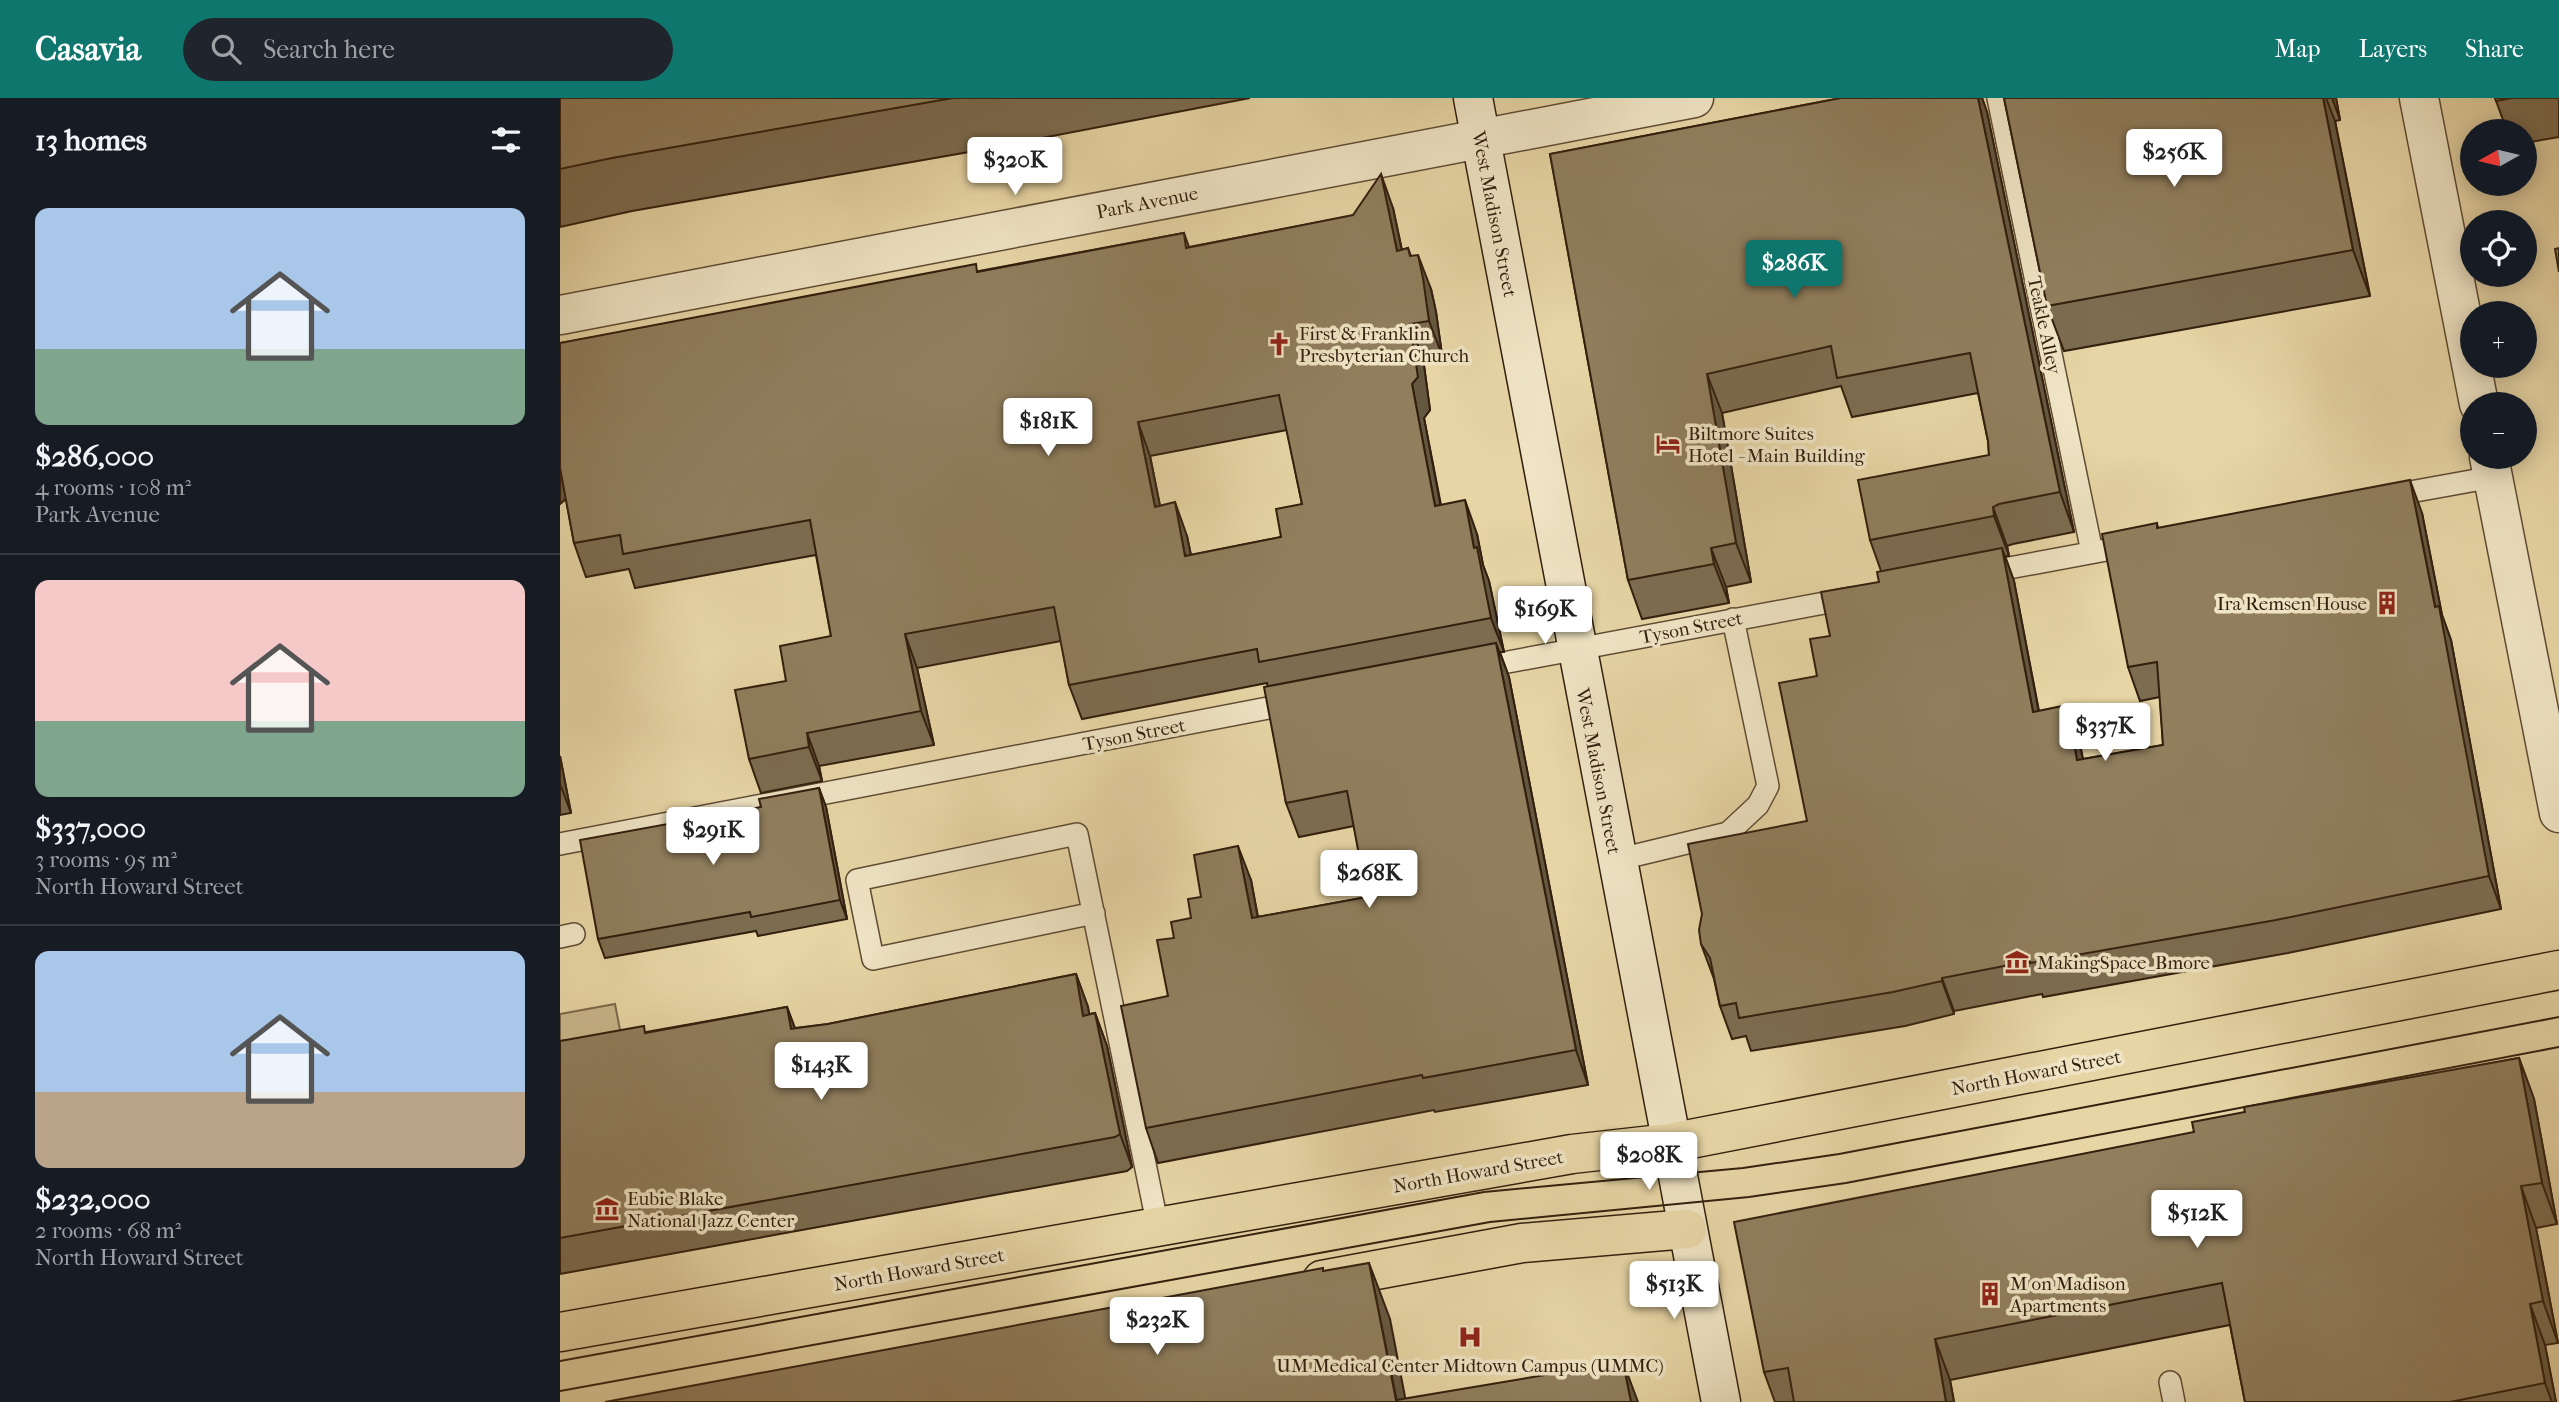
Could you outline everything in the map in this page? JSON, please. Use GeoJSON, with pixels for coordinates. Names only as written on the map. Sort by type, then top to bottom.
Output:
{"type":"FeatureCollection","features":[{"type":"Feature","properties":{"kind":"main road","name":"North Howard Street"},"geometry":{"type":"LineString","coordinates":[[560,1332],[1572,1154],[1670,1143],[2559,970]]}},
{"type":"Feature","properties":{"kind":"main road"},"geometry":{"type":"LineString","coordinates":[[1290,1286],[1522,1243],[1687,1229]]}},
{"type":"Feature","properties":{"kind":"street","name":"West Madison Street"},"geometry":{"type":"LineString","coordinates":[[1473,98],[1721,1402]]}},
{"type":"Feature","properties":{"kind":"street","name":"Park Avenue"},"geometry":{"type":"LineString","coordinates":[[560,315],[1694,98]]}},
{"type":"Feature","properties":{"kind":"street"},"geometry":{"type":"LineString","coordinates":[[2419,98],[2477,392]]}},
{"type":"Feature","properties":{"kind":"street"},"geometry":{"type":"LineString","coordinates":[[2491,469],[2553,751],[2559,813]]}},
{"type":"Feature","properties":{"kind":"lane","name":"Teakle Alley"},"geometry":{"type":"LineString","coordinates":[[1998,98],[2092,552]]}},
{"type":"Feature","properties":{"kind":"lane"},"geometry":{"type":"LineString","coordinates":[[2368,500],[2484,469]]}},
{"type":"Feature","properties":{"kind":"lane"},"geometry":{"type":"LineString","coordinates":[[1959,578],[2158,540]]}},
{"type":"Feature","properties":{"kind":"lane","name":"Tyson Street"},"geometry":{"type":"LineString","coordinates":[[1462,671],[1866,595]]}},
{"type":"Feature","properties":{"kind":"lane"},"geometry":{"type":"LineString","coordinates":[[1616,860],[1728,833],[1758,805],[1768,786],[1733,619]]}},
{"type":"Feature","properties":{"kind":"lane","name":"Tyson Street"},"geometry":{"type":"LineString","coordinates":[[560,844],[1311,700]]}},
{"type":"Feature","properties":{"kind":"lane"},"geometry":{"type":"LineString","coordinates":[[1094,913],[873,959],[856,880],[1077,834],[1094,913],[1158,1227]]}},
{"type":"Feature","properties":{"kind":"shaded area"},"geometry":{"type":"Polygon","coordinates":[[[615,1004],[643,1149],[560,1125],[560,1014],[615,1004]]]}},
{"type":"Feature","properties":{"kind":"building"},"geometry":{"type":"Polygon","coordinates":[[[560,98],[953,98],[560,169],[560,98]]]}},
{"type":"Feature","properties":{"kind":"building"},"geometry":{"type":"Polygon","coordinates":[[[1841,98],[1978,98],[2060,492],[1999,504],[1993,507],[1994,516],[1870,540],[1858,480],[1989,455],[1988,441],[1970,353],[1837,378],[1831,346],[1707,374],[1736,543],[1711,548],[1714,564],[1628,580],[1550,154],[1841,98]]]}},
{"type":"Feature","properties":{"kind":"building"},"geometry":{"type":"Polygon","coordinates":[[[2004,98],[2323,98],[2353,250],[2047,306],[2004,98]]]}},
{"type":"Feature","properties":{"kind":"building"},"geometry":{"type":"Polygon","coordinates":[[[1381,174],[1397,251],[1408,248],[1410,256],[1418,255],[1423,278],[1429,321],[1410,324],[1418,377],[1412,384],[1435,506],[1465,500],[1491,618],[1259,662],[1257,649],[1069,685],[1054,607],[905,634],[921,711],[807,733],[809,747],[749,759],[735,690],[786,681],[780,646],[831,636],[810,520],[623,554],[620,535],[574,543],[560,468],[560,343],[976,264],[977,272],[1184,233],[1186,248],[1353,215],[1381,174]],[[1279,395],[1138,422],[1155,507],[1175,502],[1185,556],[1281,537],[1276,509],[1302,504],[1279,395]]]}},
{"type":"Feature","properties":{"kind":"building"},"geometry":{"type":"Polygon","coordinates":[[[2559,248],[2559,272],[2555,249],[2559,248]]]}},
{"type":"Feature","properties":{"kind":"building"},"geometry":{"type":"Polygon","coordinates":[[[2410,480],[2435,607],[2439,606],[2489,876],[2276,920],[1942,978],[1942,981],[1893,992],[1739,1018],[1736,1003],[1720,1006],[1710,958],[1701,944],[1699,930],[1702,914],[1688,844],[1807,821],[1779,683],[1817,676],[1810,639],[1830,636],[1821,592],[1879,582],[1877,572],[2002,548],[2033,712],[2067,705],[2077,760],[2163,745],[2157,662],[2128,667],[2102,534],[2157,523],[2157,528],[2410,480]]]}},
{"type":"Feature","properties":{"kind":"building"},"geometry":{"type":"Polygon","coordinates":[[[1496,643],[1576,1050],[1423,1078],[1422,1075],[1146,1128],[1121,1006],[1168,996],[1157,940],[1174,938],[1171,922],[1191,918],[1188,899],[1201,897],[1194,855],[1238,846],[1252,918],[1367,897],[1347,791],[1286,803],[1264,687],[1496,643]]]}},
{"type":"Feature","properties":{"kind":"building"},"geometry":{"type":"Polygon","coordinates":[[[819,788],[840,900],[751,917],[750,912],[598,939],[580,840],[761,807],[759,799],[819,788]]]}},
{"type":"Feature","properties":{"kind":"building"},"geometry":{"type":"Polygon","coordinates":[[[1076,974],[1083,1016],[1095,1013],[1120,1134],[1115,1137],[560,1238],[560,1041],[644,1026],[645,1033],[787,1007],[791,1029],[828,1024],[1076,974]]]}},
{"type":"Feature","properties":{"kind":"building"},"geometry":{"type":"Polygon","coordinates":[[[2519,1058],[2542,1183],[2521,1186],[2543,1301],[2530,1304],[2545,1383],[2450,1402],[2245,1402],[2222,1283],[1935,1339],[1946,1402],[1794,1402],[1788,1368],[1764,1372],[1734,1222],[2194,1132],[2192,1122],[2245,1112],[2244,1107],[2519,1058]]]}},
{"type":"Feature","properties":{"kind":"building"},"geometry":{"type":"Polygon","coordinates":[[[1369,1263],[1396,1400],[1623,1362],[1631,1402],[605,1402],[1323,1268],[1323,1271],[1369,1263]]]}},
{"type":"Feature","properties":{"kind":"tram line"},"geometry":{"type":"LineString","coordinates":[[560,1361],[1484,1192],[1743,1168],[1839,1154],[2559,1017]]}},
{"type":"Feature","properties":{"kind":"tram line"},"geometry":{"type":"LineString","coordinates":[[560,1391],[1490,1222],[1749,1197],[1846,1183],[2559,1047]]}},
{"type":"Feature","properties":{"kind":"place","name":"First & Franklin Presbyterian Church"},"geometry":{"type":"Point","coordinates":[1279,344]}},
{"type":"Feature","properties":{"kind":"place","name":"Biltmore Suites Hotel - Main Building"},"geometry":{"type":"Point","coordinates":[1668,444]}},
{"type":"Feature","properties":{"kind":"place","name":"Ira Remsen House"},"geometry":{"type":"Point","coordinates":[2387,603]}},
{"type":"Feature","properties":{"kind":"place","name":"MakingSpace_Bmore"},"geometry":{"type":"Point","coordinates":[2017,962]}},
{"type":"Feature","properties":{"kind":"place","name":"Eubie Blake National Jazz Center"},"geometry":{"type":"Point","coordinates":[607,1209]}},
{"type":"Feature","properties":{"kind":"place","name":"M on Madison Apartments"},"geometry":{"type":"Point","coordinates":[1990,1294]}},
{"type":"Feature","properties":{"kind":"place","name":"UM Medical Center Midtown Campus (UMMC)"},"geometry":{"type":"Point","coordinates":[1470,1337]}}]}
